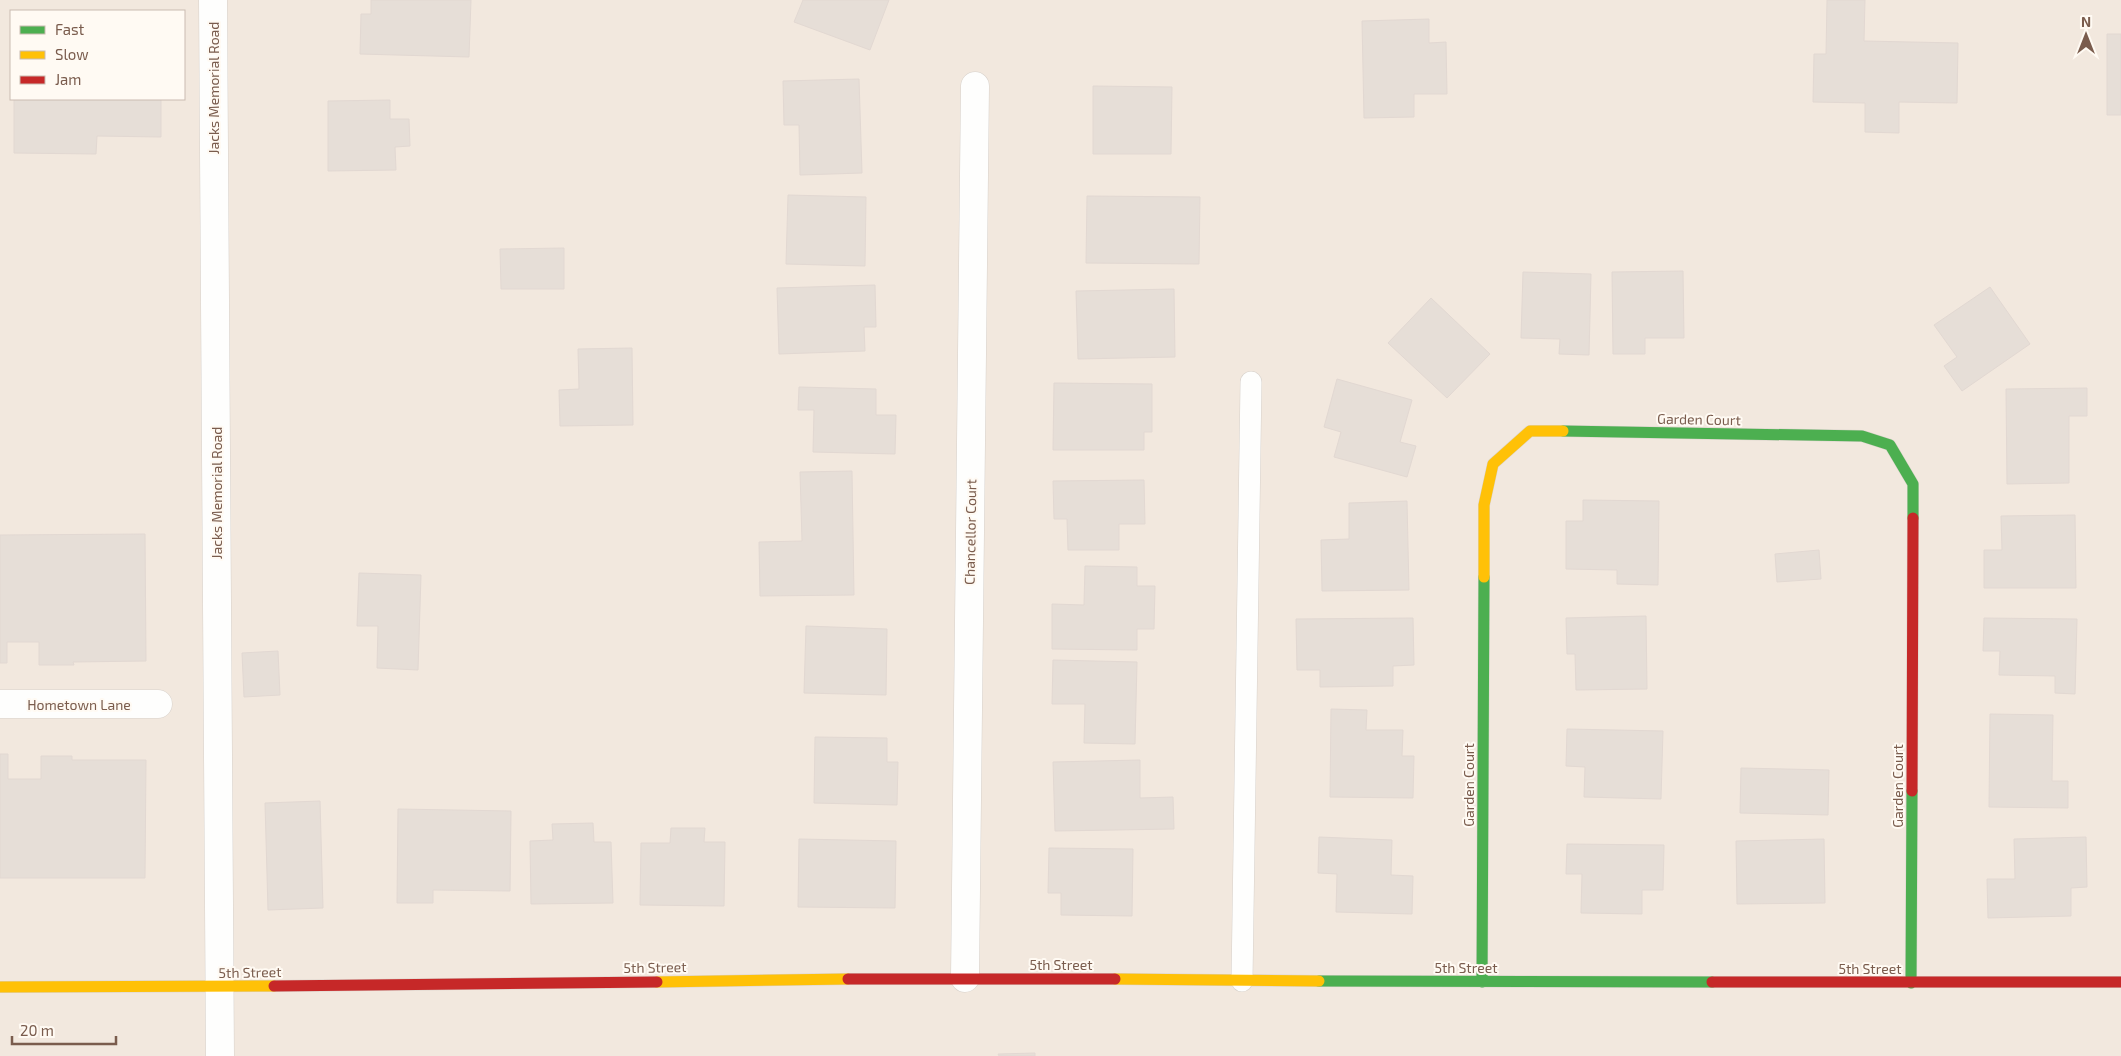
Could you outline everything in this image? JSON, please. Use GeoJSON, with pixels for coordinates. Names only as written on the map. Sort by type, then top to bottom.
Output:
{"type":"FeatureCollection","features":[{"type":"Feature","properties":{"kind":"street","name":"Jacks Memorial Road"},"geometry":{"type":"LineString","coordinates":[[213,0],[220,1056]]}},
{"type":"Feature","properties":{"kind":"street","name":"Chancellor Court"},"geometry":{"type":"LineString","coordinates":[[965,978],[975,86]]}},
{"type":"Feature","properties":{"kind":"street","name":"Garden Court"},"geometry":{"type":"LineString","coordinates":[[1482,982],[1484,505],[1493,464],[1530,431],[1862,436],[1890,445],[1913,484],[1911,983]]}},
{"type":"Feature","properties":{"kind":"street","name":"Hometown Lane"},"geometry":{"type":"LineString","coordinates":[[0,704],[158,704]]}},
{"type":"Feature","properties":{"kind":"street","name":"5th Street"},"geometry":{"type":"LineString","coordinates":[[0,987],[219,987],[965,978],[1482,982],[2121,982]]}},
{"type":"Feature","properties":{"kind":"lane"},"geometry":{"type":"LineString","coordinates":[[1242,981],[1251,382]]}},
{"type":"Feature","properties":{"kind":"shaded area"},"geometry":{"type":"Polygon","coordinates":[[[0,0],[2121,0],[2121,1056],[0,1056],[0,0]]]}},
{"type":"Feature","properties":{"kind":"building"},"geometry":{"type":"Polygon","coordinates":[[[371,0],[471,0],[469,57],[360,54],[361,14],[371,14],[371,0]]]}},
{"type":"Feature","properties":{"kind":"building"},"geometry":{"type":"Polygon","coordinates":[[[803,0],[889,0],[870,50],[794,22],[803,0]]]}},
{"type":"Feature","properties":{"kind":"building"},"geometry":{"type":"Polygon","coordinates":[[[1827,0],[1865,0],[1864,41],[1958,43],[1957,103],[1899,102],[1899,133],[1865,132],[1865,103],[1813,102],[1814,54],[1826,54],[1827,0]]]}},
{"type":"Feature","properties":{"kind":"building"},"geometry":{"type":"Polygon","coordinates":[[[1429,19],[1429,43],[1446,42],[1447,94],[1414,94],[1414,117],[1364,118],[1362,21],[1429,19]]]}},
{"type":"Feature","properties":{"kind":"building"},"geometry":{"type":"Polygon","coordinates":[[[2107,34],[2121,34],[2121,115],[2107,115],[2107,34]]]}},
{"type":"Feature","properties":{"kind":"building"},"geometry":{"type":"Polygon","coordinates":[[[859,79],[862,173],[800,175],[799,125],[784,125],[783,81],[859,79]]]}},
{"type":"Feature","properties":{"kind":"building"},"geometry":{"type":"Polygon","coordinates":[[[1093,86],[1172,87],[1171,154],[1093,154],[1093,86]]]}},
{"type":"Feature","properties":{"kind":"building"},"geometry":{"type":"Polygon","coordinates":[[[14,100],[161,100],[161,137],[97,136],[96,154],[14,153],[14,100]]]}},
{"type":"Feature","properties":{"kind":"building"},"geometry":{"type":"Polygon","coordinates":[[[390,100],[390,119],[409,119],[410,146],[395,147],[396,170],[328,171],[328,101],[390,100]]]}},
{"type":"Feature","properties":{"kind":"building"},"geometry":{"type":"Polygon","coordinates":[[[788,195],[866,197],[865,266],[786,264],[788,195]]]}},
{"type":"Feature","properties":{"kind":"building"},"geometry":{"type":"Polygon","coordinates":[[[1087,196],[1200,197],[1199,264],[1086,263],[1087,196]]]}},
{"type":"Feature","properties":{"kind":"building"},"geometry":{"type":"Polygon","coordinates":[[[564,248],[564,289],[501,289],[500,249],[564,248]]]}},
{"type":"Feature","properties":{"kind":"building"},"geometry":{"type":"Polygon","coordinates":[[[1683,271],[1684,338],[1645,338],[1645,354],[1613,354],[1612,272],[1683,271]]]}},
{"type":"Feature","properties":{"kind":"building"},"geometry":{"type":"Polygon","coordinates":[[[1523,272],[1591,274],[1589,355],[1559,354],[1560,339],[1521,338],[1523,272]]]}},
{"type":"Feature","properties":{"kind":"building"},"geometry":{"type":"Polygon","coordinates":[[[875,285],[876,327],[864,327],[865,351],[779,354],[777,288],[875,285]]]}},
{"type":"Feature","properties":{"kind":"building"},"geometry":{"type":"Polygon","coordinates":[[[1990,287],[2030,344],[1962,391],[1944,366],[1957,357],[1934,325],[1990,287]]]}},
{"type":"Feature","properties":{"kind":"building"},"geometry":{"type":"Polygon","coordinates":[[[1174,289],[1175,357],[1078,359],[1076,291],[1174,289]]]}},
{"type":"Feature","properties":{"kind":"building"},"geometry":{"type":"Polygon","coordinates":[[[1431,298],[1490,354],[1447,398],[1388,343],[1431,298]]]}},
{"type":"Feature","properties":{"kind":"building"},"geometry":{"type":"Polygon","coordinates":[[[632,348],[633,425],[560,426],[559,390],[579,389],[578,349],[632,348]]]}},
{"type":"Feature","properties":{"kind":"building"},"geometry":{"type":"Polygon","coordinates":[[[1337,379],[1412,400],[1400,442],[1416,446],[1407,477],[1334,457],[1341,432],[1324,427],[1337,379]]]}},
{"type":"Feature","properties":{"kind":"building"},"geometry":{"type":"Polygon","coordinates":[[[1054,383],[1152,384],[1152,432],[1144,432],[1144,450],[1053,450],[1054,383]]]}},
{"type":"Feature","properties":{"kind":"building"},"geometry":{"type":"Polygon","coordinates":[[[799,387],[876,389],[876,415],[896,415],[895,454],[813,452],[814,410],[798,410],[799,387]]]}},
{"type":"Feature","properties":{"kind":"building"},"geometry":{"type":"Polygon","coordinates":[[[2087,388],[2087,416],[2069,416],[2069,483],[2007,484],[2006,389],[2087,388]]]}},
{"type":"Feature","properties":{"kind":"building"},"geometry":{"type":"Polygon","coordinates":[[[852,471],[854,595],[760,596],[759,542],[802,541],[800,472],[852,471]]]}},
{"type":"Feature","properties":{"kind":"building"},"geometry":{"type":"Polygon","coordinates":[[[1144,480],[1145,524],[1119,524],[1119,550],[1068,550],[1067,519],[1054,519],[1053,481],[1144,480]]]}},
{"type":"Feature","properties":{"kind":"building"},"geometry":{"type":"Polygon","coordinates":[[[1583,500],[1659,501],[1658,585],[1617,584],[1617,570],[1566,569],[1566,521],[1583,521],[1583,500]]]}},
{"type":"Feature","properties":{"kind":"building"},"geometry":{"type":"Polygon","coordinates":[[[1407,501],[1409,590],[1322,591],[1321,540],[1349,539],[1349,503],[1407,501]]]}},
{"type":"Feature","properties":{"kind":"building"},"geometry":{"type":"Polygon","coordinates":[[[2075,515],[2076,588],[1984,588],[1984,550],[2002,550],[2001,516],[2075,515]]]}},
{"type":"Feature","properties":{"kind":"building"},"geometry":{"type":"Polygon","coordinates":[[[145,534],[146,661],[73,662],[74,665],[39,665],[39,642],[7,642],[7,663],[0,663],[0,535],[145,534]]]}},
{"type":"Feature","properties":{"kind":"building"},"geometry":{"type":"Polygon","coordinates":[[[1819,550],[1821,579],[1777,582],[1775,554],[1819,550]]]}},
{"type":"Feature","properties":{"kind":"building"},"geometry":{"type":"Polygon","coordinates":[[[1085,566],[1137,567],[1137,586],[1155,586],[1154,629],[1137,629],[1137,650],[1052,649],[1052,604],[1084,605],[1085,566]]]}},
{"type":"Feature","properties":{"kind":"building"},"geometry":{"type":"Polygon","coordinates":[[[359,573],[421,575],[418,670],[377,668],[378,626],[357,626],[359,573]]]}},
{"type":"Feature","properties":{"kind":"building"},"geometry":{"type":"Polygon","coordinates":[[[1646,616],[1647,689],[1576,690],[1575,654],[1567,654],[1566,618],[1646,616]]]}},
{"type":"Feature","properties":{"kind":"building"},"geometry":{"type":"Polygon","coordinates":[[[1413,618],[1414,665],[1393,666],[1393,686],[1320,687],[1320,670],[1297,670],[1296,619],[1413,618]]]}},
{"type":"Feature","properties":{"kind":"building"},"geometry":{"type":"Polygon","coordinates":[[[1984,618],[2077,619],[2075,694],[2055,693],[2055,676],[1999,675],[2000,651],[1983,651],[1984,618]]]}},
{"type":"Feature","properties":{"kind":"building"},"geometry":{"type":"Polygon","coordinates":[[[806,626],[887,629],[886,695],[804,693],[806,626]]]}},
{"type":"Feature","properties":{"kind":"building"},"geometry":{"type":"Polygon","coordinates":[[[278,651],[280,695],[244,697],[242,653],[278,651]]]}},
{"type":"Feature","properties":{"kind":"building"},"geometry":{"type":"Polygon","coordinates":[[[1053,660],[1137,662],[1135,744],[1084,743],[1085,704],[1052,704],[1053,660]]]}},
{"type":"Feature","properties":{"kind":"building"},"geometry":{"type":"Polygon","coordinates":[[[1331,709],[1367,710],[1366,730],[1403,730],[1402,756],[1414,756],[1413,798],[1330,797],[1331,709]]]}},
{"type":"Feature","properties":{"kind":"building"},"geometry":{"type":"Polygon","coordinates":[[[1990,714],[2053,715],[2052,781],[2068,781],[2068,808],[1989,807],[1990,714]]]}},
{"type":"Feature","properties":{"kind":"building"},"geometry":{"type":"Polygon","coordinates":[[[1567,729],[1663,731],[1661,799],[1584,797],[1585,767],[1566,766],[1567,729]]]}},
{"type":"Feature","properties":{"kind":"building"},"geometry":{"type":"Polygon","coordinates":[[[815,737],[887,738],[887,762],[898,762],[897,805],[814,803],[815,737]]]}},
{"type":"Feature","properties":{"kind":"building"},"geometry":{"type":"Polygon","coordinates":[[[0,754],[8,754],[8,779],[41,779],[41,756],[72,756],[72,760],[146,760],[145,878],[0,878],[0,754]]]}},
{"type":"Feature","properties":{"kind":"building"},"geometry":{"type":"Polygon","coordinates":[[[1140,760],[1140,798],[1173,797],[1174,829],[1055,831],[1053,762],[1140,760]]]}},
{"type":"Feature","properties":{"kind":"building"},"geometry":{"type":"Polygon","coordinates":[[[1741,768],[1829,770],[1828,815],[1740,813],[1741,768]]]}},
{"type":"Feature","properties":{"kind":"building"},"geometry":{"type":"Polygon","coordinates":[[[320,801],[323,908],[268,910],[265,803],[320,801]]]}},
{"type":"Feature","properties":{"kind":"building"},"geometry":{"type":"Polygon","coordinates":[[[398,809],[511,811],[510,891],[433,890],[433,903],[397,903],[398,809]]]}},
{"type":"Feature","properties":{"kind":"building"},"geometry":{"type":"Polygon","coordinates":[[[593,823],[594,842],[611,842],[613,903],[531,904],[530,841],[553,840],[552,824],[593,823]]]}},
{"type":"Feature","properties":{"kind":"building"},"geometry":{"type":"Polygon","coordinates":[[[671,828],[705,828],[704,842],[725,842],[724,906],[640,905],[641,843],[670,843],[671,828]]]}},
{"type":"Feature","properties":{"kind":"building"},"geometry":{"type":"Polygon","coordinates":[[[1319,837],[1392,840],[1391,875],[1413,876],[1412,914],[1336,912],[1337,874],[1318,873],[1319,837]]]}},
{"type":"Feature","properties":{"kind":"building"},"geometry":{"type":"Polygon","coordinates":[[[2086,837],[2087,887],[2071,888],[2071,916],[1988,918],[1987,879],[2015,879],[2014,839],[2086,837]]]}},
{"type":"Feature","properties":{"kind":"building"},"geometry":{"type":"Polygon","coordinates":[[[799,839],[896,841],[895,908],[798,907],[799,839]]]}},
{"type":"Feature","properties":{"kind":"building"},"geometry":{"type":"Polygon","coordinates":[[[1824,839],[1825,903],[1737,904],[1736,841],[1824,839]]]}},
{"type":"Feature","properties":{"kind":"building"},"geometry":{"type":"Polygon","coordinates":[[[1567,844],[1664,845],[1663,890],[1642,890],[1642,914],[1581,913],[1582,874],[1566,874],[1567,844]]]}},
{"type":"Feature","properties":{"kind":"building"},"geometry":{"type":"Polygon","coordinates":[[[1049,848],[1133,849],[1132,916],[1061,915],[1061,893],[1048,893],[1049,848]]]}},
{"type":"Feature","properties":{"kind":"building"},"geometry":{"type":"Polygon","coordinates":[[[1035,1053],[1035,1056],[999,1056],[998,1054],[1035,1053]]]}},
{"type":"Feature","properties":{"kind":"traffic: fast"},"geometry":{"type":"LineString","coordinates":[[1563,431],[1862,436],[1890,445],[1913,484],[1913,518]]}},
{"type":"Feature","properties":{"kind":"traffic: fast"},"geometry":{"type":"LineString","coordinates":[[1482,982],[1484,577]]}},
{"type":"Feature","properties":{"kind":"traffic: fast"},"geometry":{"type":"LineString","coordinates":[[1911,983],[1912,791]]}},
{"type":"Feature","properties":{"kind":"traffic: fast"},"geometry":{"type":"LineString","coordinates":[[1319,981],[1712,982]]}},
{"type":"Feature","properties":{"kind":"traffic: slow"},"geometry":{"type":"LineString","coordinates":[[1484,577],[1484,505],[1493,464],[1530,431],[1563,431]]}},
{"type":"Feature","properties":{"kind":"traffic: slow"},"geometry":{"type":"LineString","coordinates":[[657,982],[848,979]]}},
{"type":"Feature","properties":{"kind":"traffic: slow"},"geometry":{"type":"LineString","coordinates":[[1115,979],[1319,981]]}},
{"type":"Feature","properties":{"kind":"traffic: slow"},"geometry":{"type":"LineString","coordinates":[[0,987],[274,986]]}},
{"type":"Feature","properties":{"kind":"traffic: jam"},"geometry":{"type":"LineString","coordinates":[[1912,791],[1913,518]]}},
{"type":"Feature","properties":{"kind":"traffic: jam"},"geometry":{"type":"LineString","coordinates":[[848,979],[1115,979]]}},
{"type":"Feature","properties":{"kind":"traffic: jam"},"geometry":{"type":"LineString","coordinates":[[274,986],[657,982]]}},
{"type":"Feature","properties":{"kind":"traffic: jam"},"geometry":{"type":"LineString","coordinates":[[1712,982],[2121,982]]}}]}
